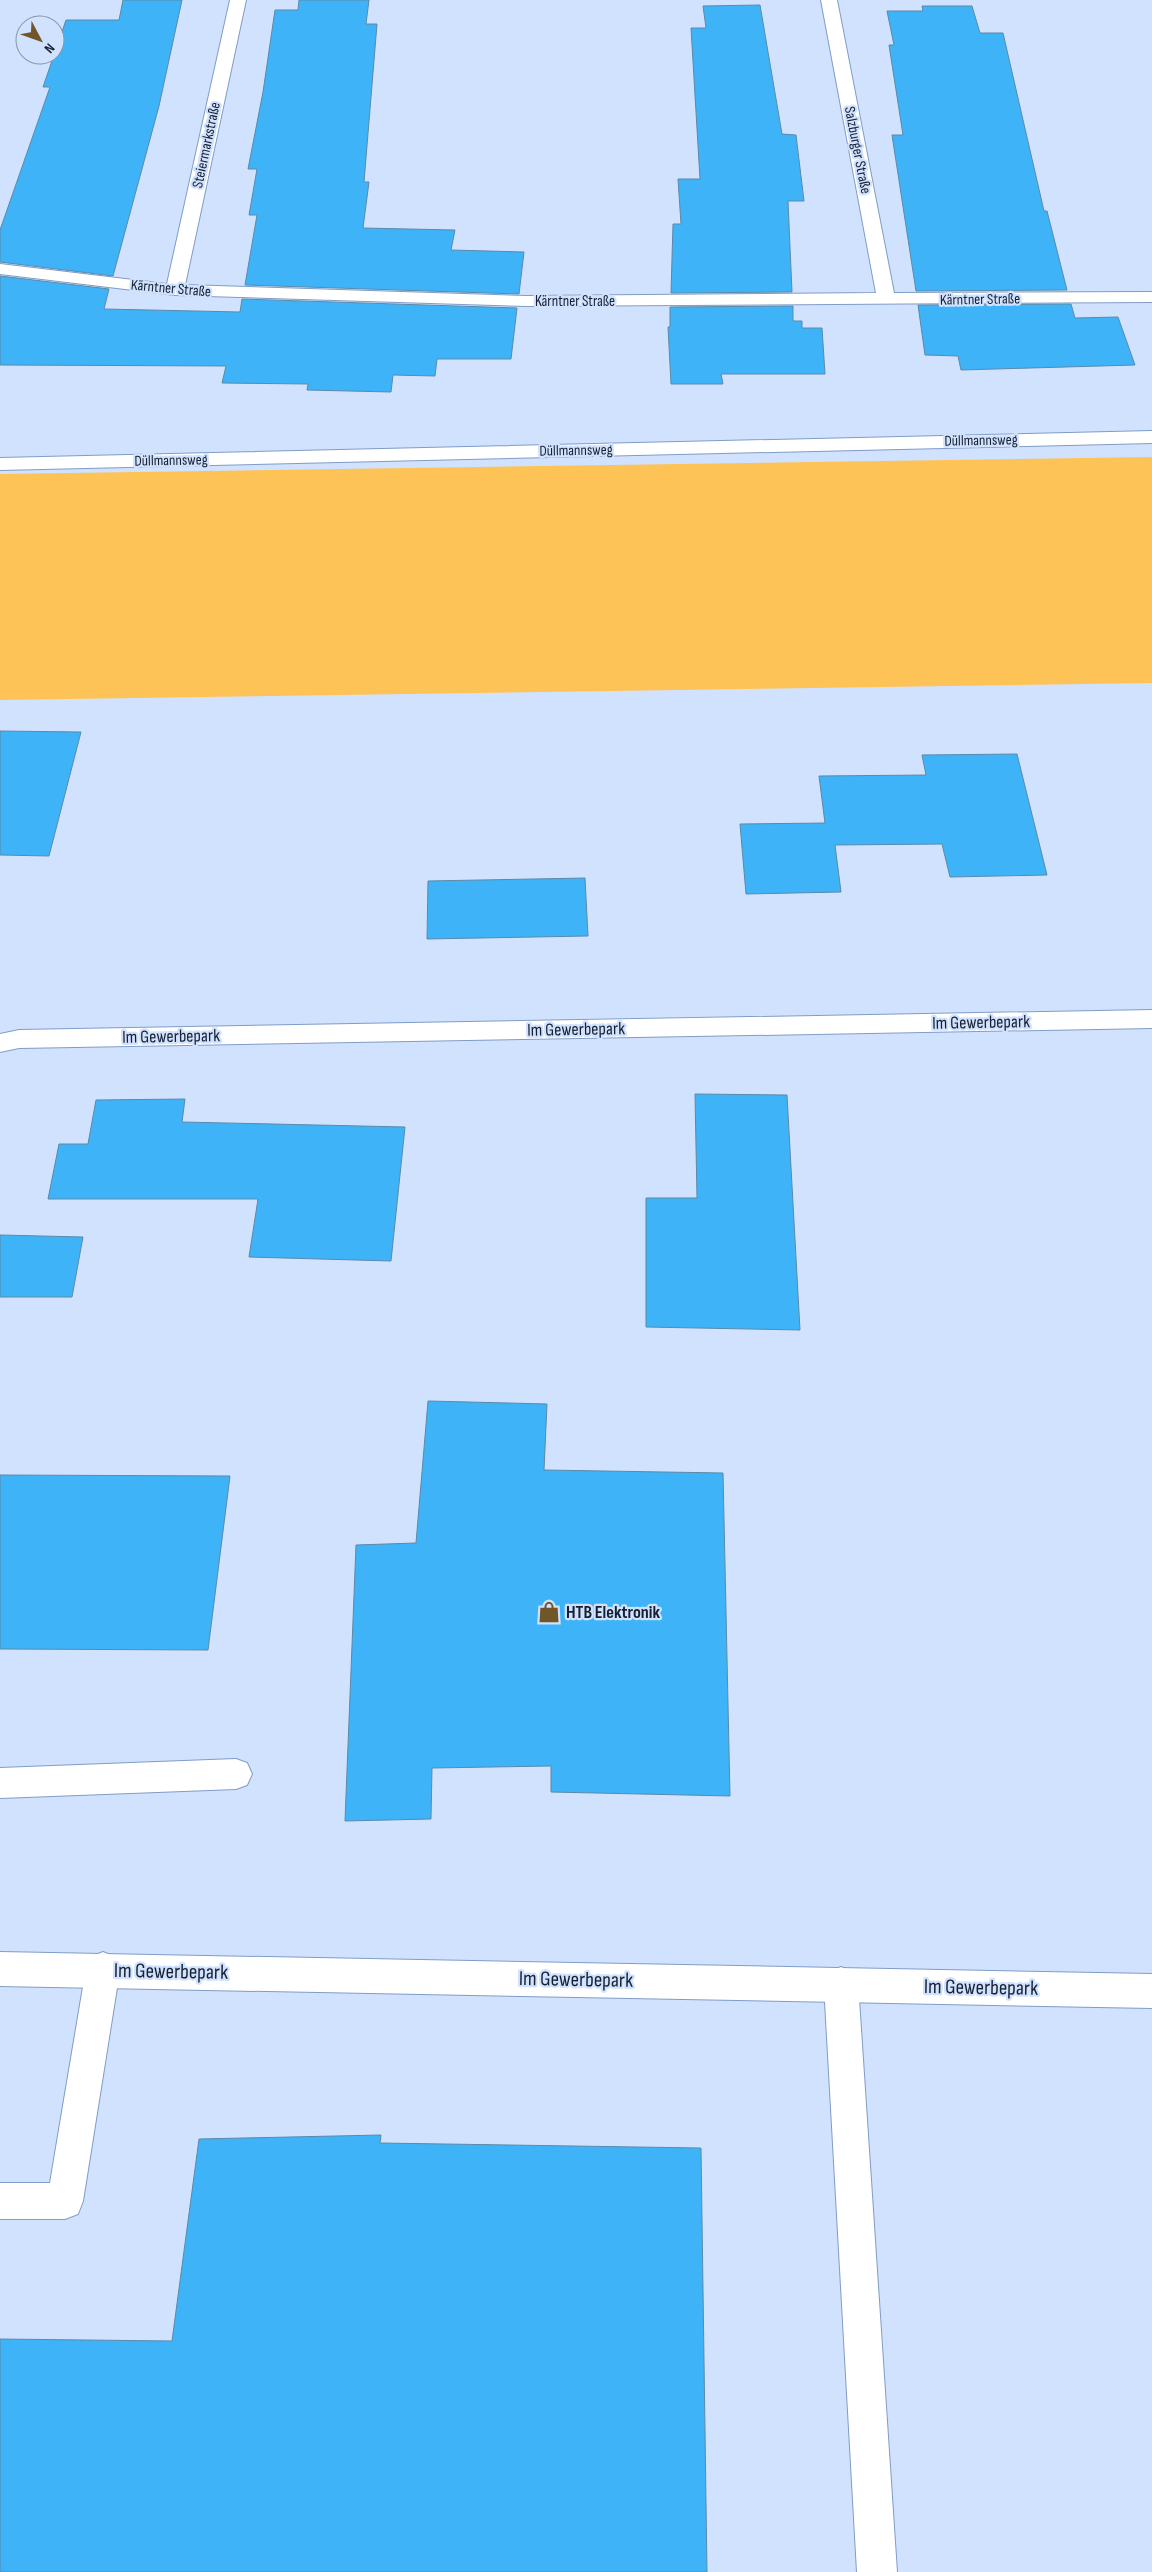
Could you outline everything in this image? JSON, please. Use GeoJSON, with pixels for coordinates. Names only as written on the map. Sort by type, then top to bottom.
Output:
{"type":"FeatureCollection","features":[{"type":"Feature","properties":{"kind":"street","name":"Steiermarkstraße"},"geometry":{"type":"LineString","coordinates":[[175,290],[238,0]]}},
{"type":"Feature","properties":{"kind":"street","name":"Salzburger Straße"},"geometry":{"type":"LineString","coordinates":[[829,0],[886,300]]}},
{"type":"Feature","properties":{"kind":"street","name":"Kärntner Straße"},"geometry":{"type":"LineString","coordinates":[[0,269],[175,290],[526,301],[1152,297]]}},
{"type":"Feature","properties":{"kind":"street","name":"Düllmannsweg"},"geometry":{"type":"LineString","coordinates":[[0,464],[1007,439],[1152,438]]}},
{"type":"Feature","properties":{"kind":"street","name":"Im Gewerbepark"},"geometry":{"type":"LineString","coordinates":[[0,1043],[29,1038],[1152,1019]]}},
{"type":"Feature","properties":{"kind":"street"},"geometry":{"type":"LineString","coordinates":[[0,1783],[236,1774]]}},
{"type":"Feature","properties":{"kind":"street","name":"Im Gewerbepark"},"geometry":{"type":"LineString","coordinates":[[0,1969],[102,1969],[1152,1991]]}},
{"type":"Feature","properties":{"kind":"street"},"geometry":{"type":"LineString","coordinates":[[0,2201],[65,2201],[102,1969]]}},
{"type":"Feature","properties":{"kind":"street"},"geometry":{"type":"LineString","coordinates":[[841,1984],[877,2572]]}},
{"type":"Feature","properties":{"kind":"shaded area"},"geometry":{"type":"Polygon","coordinates":[[[1152,457],[1152,683],[0,700],[0,474],[1152,457]]]}},
{"type":"Feature","properties":{"kind":"building"},"geometry":{"type":"Polygon","coordinates":[[[123,0],[182,0],[159,106],[113,276],[0,262],[0,230],[50,87],[43,87],[51,65],[65,65],[66,20],[119,20],[123,0]]]}},
{"type":"Feature","properties":{"kind":"building"},"geometry":{"type":"Polygon","coordinates":[[[299,0],[369,0],[366,24],[377,24],[364,182],[369,182],[363,228],[455,230],[451,250],[524,252],[519,294],[245,285],[257,215],[249,215],[257,169],[248,169],[263,92],[275,10],[298,10],[299,0]]]}},
{"type":"Feature","properties":{"kind":"building"},"geometry":{"type":"Polygon","coordinates":[[[760,5],[782,134],[796,135],[804,201],[788,201],[792,292],[671,293],[673,224],[681,224],[678,179],[700,179],[691,28],[706,28],[703,6],[760,5]]]}},
{"type":"Feature","properties":{"kind":"building"},"geometry":{"type":"Polygon","coordinates":[[[922,6],[972,6],[980,33],[1003,33],[1044,211],[1047,211],[1067,290],[916,291],[892,135],[903,135],[889,45],[894,45],[887,11],[923,11],[922,6]]]}},
{"type":"Feature","properties":{"kind":"building"},"geometry":{"type":"Polygon","coordinates":[[[0,276],[109,289],[104,309],[240,312],[242,299],[517,308],[511,359],[437,359],[435,376],[393,375],[391,392],[307,390],[308,384],[222,383],[226,366],[0,365],[0,276]]]}},
{"type":"Feature","properties":{"kind":"building"},"geometry":{"type":"Polygon","coordinates":[[[1071,304],[1075,318],[1118,317],[1135,365],[961,370],[958,356],[925,355],[918,305],[1071,304]]]}},
{"type":"Feature","properties":{"kind":"building"},"geometry":{"type":"Polygon","coordinates":[[[793,306],[793,321],[802,321],[802,328],[822,328],[825,374],[721,374],[723,384],[671,384],[668,327],[670,327],[670,307],[793,306]]]}},
{"type":"Feature","properties":{"kind":"building"},"geometry":{"type":"Polygon","coordinates":[[[0,731],[81,732],[49,856],[0,855],[0,731]]]}},
{"type":"Feature","properties":{"kind":"building"},"geometry":{"type":"Polygon","coordinates":[[[1017,754],[1047,875],[950,877],[942,844],[835,845],[841,892],[746,894],[740,824],[825,823],[819,776],[926,775],[922,755],[1017,754]]]}},
{"type":"Feature","properties":{"kind":"building"},"geometry":{"type":"Polygon","coordinates":[[[585,878],[588,936],[427,939],[428,881],[585,878]]]}},
{"type":"Feature","properties":{"kind":"building"},"geometry":{"type":"Polygon","coordinates":[[[695,1094],[787,1095],[800,1330],[646,1327],[646,1198],[697,1198],[695,1094]]]}},
{"type":"Feature","properties":{"kind":"building"},"geometry":{"type":"Polygon","coordinates":[[[185,1099],[182,1122],[405,1127],[391,1261],[249,1257],[258,1199],[48,1199],[59,1144],[88,1144],[96,1100],[185,1099]]]}},
{"type":"Feature","properties":{"kind":"building"},"geometry":{"type":"Polygon","coordinates":[[[0,1235],[83,1237],[72,1297],[0,1297],[0,1235]]]}},
{"type":"Feature","properties":{"kind":"building"},"geometry":{"type":"Polygon","coordinates":[[[428,1401],[547,1404],[544,1470],[723,1473],[730,1796],[551,1792],[551,1766],[432,1768],[431,1819],[345,1821],[356,1545],[416,1543],[428,1401]]]}},
{"type":"Feature","properties":{"kind":"building"},"geometry":{"type":"Polygon","coordinates":[[[0,1475],[230,1476],[208,1650],[0,1649],[0,1475]]]}},
{"type":"Feature","properties":{"kind":"building"},"geometry":{"type":"Polygon","coordinates":[[[381,2135],[380,2143],[701,2148],[707,2572],[0,2572],[0,2339],[172,2341],[199,2139],[381,2135]]]}},
{"type":"Feature","properties":{"kind":"place","name":"HTB Elektronik"},"geometry":{"type":"Point","coordinates":[549,1612]}}]}
